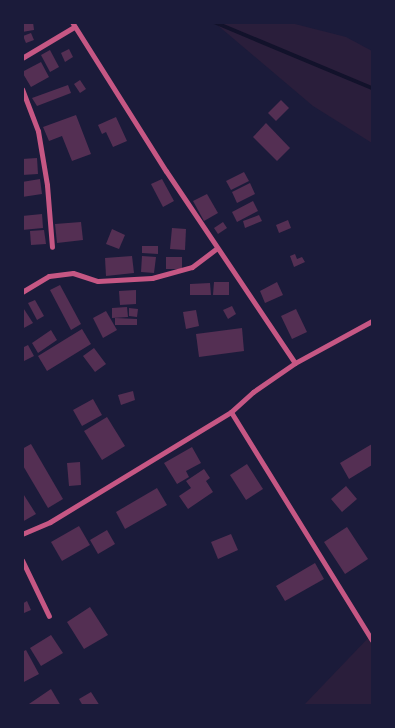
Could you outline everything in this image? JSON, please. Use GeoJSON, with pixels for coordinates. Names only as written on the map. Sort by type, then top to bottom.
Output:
{"type":"FeatureCollection","features":[{"type":"Feature","properties":{"kind":"street"},"geometry":{"type":"LineString","coordinates":[[22,58],[73,25],[166,172],[295,363]]}},
{"type":"Feature","properties":{"kind":"street"},"geometry":{"type":"LineString","coordinates":[[22,89],[38,131],[48,185],[52,247]]}},
{"type":"Feature","properties":{"kind":"street"},"geometry":{"type":"LineString","coordinates":[[22,292],[49,276],[73,273],[98,281],[152,278],[192,267],[218,248]]}},
{"type":"Feature","properties":{"kind":"street"},"geometry":{"type":"LineString","coordinates":[[22,534],[50,522],[231,412],[253,392],[295,363],[372,321]]}},
{"type":"Feature","properties":{"kind":"street"},"geometry":{"type":"LineString","coordinates":[[231,412],[372,640]]}},
{"type":"Feature","properties":{"kind":"street"},"geometry":{"type":"LineString","coordinates":[[22,560],[49,616]]}},
{"type":"Feature","properties":{"kind":"shaded area"},"geometry":{"type":"Polygon","coordinates":[[[215,23],[291,23],[346,37],[372,51],[372,143],[313,106],[215,23]]]}},
{"type":"Feature","properties":{"kind":"shaded area"},"geometry":{"type":"Polygon","coordinates":[[[372,634],[372,705],[304,705],[372,634]]]}},
{"type":"Feature","properties":{"kind":"building"},"geometry":{"type":"Polygon","coordinates":[[[22,22],[33,22],[34,30],[22,32],[22,22]]]}},
{"type":"Feature","properties":{"kind":"building"},"geometry":{"type":"Polygon","coordinates":[[[31,33],[34,40],[26,43],[23,36],[31,33]]]}},
{"type":"Feature","properties":{"kind":"building"},"geometry":{"type":"Polygon","coordinates":[[[69,49],[73,57],[65,62],[61,53],[69,49]]]}},
{"type":"Feature","properties":{"kind":"building"},"geometry":{"type":"Polygon","coordinates":[[[50,50],[59,67],[50,72],[41,55],[50,50]]]}},
{"type":"Feature","properties":{"kind":"building"},"geometry":{"type":"Polygon","coordinates":[[[41,62],[49,77],[31,87],[22,72],[41,62]]]}},
{"type":"Feature","properties":{"kind":"building"},"geometry":{"type":"Polygon","coordinates":[[[80,80],[86,89],[80,93],[74,84],[80,80]]]}},
{"type":"Feature","properties":{"kind":"building"},"geometry":{"type":"Polygon","coordinates":[[[68,85],[71,93],[37,106],[32,98],[68,85]]]}},
{"type":"Feature","properties":{"kind":"building"},"geometry":{"type":"Polygon","coordinates":[[[281,100],[289,108],[276,121],[268,113],[281,100]]]}},
{"type":"Feature","properties":{"kind":"building"},"geometry":{"type":"Polygon","coordinates":[[[76,115],[91,154],[72,161],[62,136],[49,141],[43,127],[76,115]]]}},
{"type":"Feature","properties":{"kind":"building"},"geometry":{"type":"Polygon","coordinates":[[[116,117],[127,141],[113,147],[106,132],[102,134],[98,125],[116,117]]]}},
{"type":"Feature","properties":{"kind":"building"},"geometry":{"type":"Polygon","coordinates":[[[266,123],[290,148],[277,161],[253,137],[266,123]]]}},
{"type":"Feature","properties":{"kind":"building"},"geometry":{"type":"Polygon","coordinates":[[[37,158],[38,174],[22,175],[22,159],[37,158]]]}},
{"type":"Feature","properties":{"kind":"building"},"geometry":{"type":"Polygon","coordinates":[[[244,172],[249,181],[231,190],[226,181],[244,172]]]}},
{"type":"Feature","properties":{"kind":"building"},"geometry":{"type":"Polygon","coordinates":[[[40,179],[42,194],[22,197],[22,182],[40,179]]]}},
{"type":"Feature","properties":{"kind":"building"},"geometry":{"type":"Polygon","coordinates":[[[162,179],[174,201],[163,207],[151,184],[162,179]]]}},
{"type":"Feature","properties":{"kind":"building"},"geometry":{"type":"Polygon","coordinates":[[[250,183],[255,194],[237,203],[232,192],[250,183]]]}},
{"type":"Feature","properties":{"kind":"building"},"geometry":{"type":"Polygon","coordinates":[[[207,194],[218,213],[204,221],[193,201],[207,194]]]}},
{"type":"Feature","properties":{"kind":"building"},"geometry":{"type":"Polygon","coordinates":[[[253,201],[258,211],[237,222],[232,212],[253,201]]]}},
{"type":"Feature","properties":{"kind":"building"},"geometry":{"type":"Polygon","coordinates":[[[42,214],[43,228],[22,230],[22,216],[42,214]]]}},
{"type":"Feature","properties":{"kind":"building"},"geometry":{"type":"Polygon","coordinates":[[[259,215],[262,221],[245,228],[243,221],[259,215]]]}},
{"type":"Feature","properties":{"kind":"building"},"geometry":{"type":"Polygon","coordinates":[[[288,220],[291,228],[279,233],[276,225],[288,220]]]}},
{"type":"Feature","properties":{"kind":"building"},"geometry":{"type":"Polygon","coordinates":[[[81,222],[83,240],[57,243],[55,224],[81,222]]]}},
{"type":"Feature","properties":{"kind":"building"},"geometry":{"type":"Polygon","coordinates":[[[223,222],[227,228],[218,234],[214,228],[223,222]]]}},
{"type":"Feature","properties":{"kind":"building"},"geometry":{"type":"Polygon","coordinates":[[[172,228],[186,229],[185,250],[170,249],[172,228]]]}},
{"type":"Feature","properties":{"kind":"building"},"geometry":{"type":"Polygon","coordinates":[[[112,229],[125,235],[119,249],[106,244],[112,229]]]}},
{"type":"Feature","properties":{"kind":"building"},"geometry":{"type":"Polygon","coordinates":[[[44,230],[46,244],[31,245],[30,231],[44,230]]]}},
{"type":"Feature","properties":{"kind":"building"},"geometry":{"type":"Polygon","coordinates":[[[142,246],[158,246],[158,254],[142,253],[142,246]]]}},
{"type":"Feature","properties":{"kind":"building"},"geometry":{"type":"Polygon","coordinates":[[[295,254],[297,259],[302,257],[305,262],[294,267],[290,256],[295,254]]]}},
{"type":"Feature","properties":{"kind":"building"},"geometry":{"type":"Polygon","coordinates":[[[132,256],[134,273],[106,276],[105,258],[132,256]]]}},
{"type":"Feature","properties":{"kind":"building"},"geometry":{"type":"Polygon","coordinates":[[[142,256],[156,257],[154,273],[141,272],[142,256]]]}},
{"type":"Feature","properties":{"kind":"building"},"geometry":{"type":"Polygon","coordinates":[[[166,257],[182,257],[182,269],[166,269],[166,257]]]}},
{"type":"Feature","properties":{"kind":"building"},"geometry":{"type":"Polygon","coordinates":[[[214,282],[229,282],[229,295],[213,295],[214,282]]]}},
{"type":"Feature","properties":{"kind":"building"},"geometry":{"type":"Polygon","coordinates":[[[277,282],[283,295],[265,303],[260,291],[277,282]]]}},
{"type":"Feature","properties":{"kind":"building"},"geometry":{"type":"Polygon","coordinates":[[[210,283],[211,295],[190,295],[190,284],[210,283]]]}},
{"type":"Feature","properties":{"kind":"building"},"geometry":{"type":"Polygon","coordinates":[[[60,285],[81,324],[71,330],[50,290],[60,285]]]}},
{"type":"Feature","properties":{"kind":"building"},"geometry":{"type":"Polygon","coordinates":[[[136,290],[136,304],[120,305],[119,291],[136,290]]]}},
{"type":"Feature","properties":{"kind":"building"},"geometry":{"type":"Polygon","coordinates":[[[35,300],[44,316],[37,320],[28,303],[35,300]]]}},
{"type":"Feature","properties":{"kind":"building"},"geometry":{"type":"Polygon","coordinates":[[[22,306],[33,323],[22,329],[22,306]]]}},
{"type":"Feature","properties":{"kind":"building"},"geometry":{"type":"Polygon","coordinates":[[[232,306],[236,314],[228,319],[223,310],[232,306]]]}},
{"type":"Feature","properties":{"kind":"building"},"geometry":{"type":"Polygon","coordinates":[[[127,307],[128,317],[112,318],[112,308],[127,307]]]}},
{"type":"Feature","properties":{"kind":"building"},"geometry":{"type":"Polygon","coordinates":[[[129,308],[138,309],[137,317],[129,316],[129,308]]]}},
{"type":"Feature","properties":{"kind":"building"},"geometry":{"type":"Polygon","coordinates":[[[296,309],[307,332],[292,339],[281,316],[296,309]]]}},
{"type":"Feature","properties":{"kind":"building"},"geometry":{"type":"Polygon","coordinates":[[[196,310],[199,326],[186,329],[183,312],[196,310]]]}},
{"type":"Feature","properties":{"kind":"building"},"geometry":{"type":"Polygon","coordinates":[[[106,311],[117,330],[103,338],[93,318],[106,311]]]}},
{"type":"Feature","properties":{"kind":"building"},"geometry":{"type":"Polygon","coordinates":[[[115,318],[137,319],[137,325],[115,325],[115,318]]]}},
{"type":"Feature","properties":{"kind":"building"},"geometry":{"type":"Polygon","coordinates":[[[242,328],[244,351],[199,357],[196,334],[242,328]]]}},
{"type":"Feature","properties":{"kind":"building"},"geometry":{"type":"Polygon","coordinates":[[[82,329],[91,344],[47,371],[38,356],[82,329]]]}},
{"type":"Feature","properties":{"kind":"building"},"geometry":{"type":"Polygon","coordinates":[[[51,330],[57,340],[38,353],[32,343],[51,330]]]}},
{"type":"Feature","properties":{"kind":"building"},"geometry":{"type":"Polygon","coordinates":[[[28,345],[34,356],[22,362],[22,348],[28,345]]]}},
{"type":"Feature","properties":{"kind":"building"},"geometry":{"type":"Polygon","coordinates":[[[94,348],[106,364],[95,372],[83,356],[94,348]]]}},
{"type":"Feature","properties":{"kind":"building"},"geometry":{"type":"Polygon","coordinates":[[[133,391],[135,400],[121,405],[118,395],[133,391]]]}},
{"type":"Feature","properties":{"kind":"building"},"geometry":{"type":"Polygon","coordinates":[[[93,399],[102,415],[82,426],[73,410],[93,399]]]}},
{"type":"Feature","properties":{"kind":"building"},"geometry":{"type":"Polygon","coordinates":[[[107,417],[125,446],[102,460],[84,431],[107,417]]]}},
{"type":"Feature","properties":{"kind":"building"},"geometry":{"type":"Polygon","coordinates":[[[31,444],[63,499],[48,508],[22,464],[22,449],[31,444]]]}},
{"type":"Feature","properties":{"kind":"building"},"geometry":{"type":"Polygon","coordinates":[[[372,444],[372,465],[349,479],[340,463],[372,444]]]}},
{"type":"Feature","properties":{"kind":"building"},"geometry":{"type":"Polygon","coordinates":[[[192,447],[201,463],[186,471],[189,477],[177,484],[164,463],[192,447]]]}},
{"type":"Feature","properties":{"kind":"building"},"geometry":{"type":"Polygon","coordinates":[[[80,462],[81,485],[69,486],[67,463],[80,462]]]}},
{"type":"Feature","properties":{"kind":"building"},"geometry":{"type":"Polygon","coordinates":[[[247,464],[263,489],[246,500],[230,475],[247,464]]]}},
{"type":"Feature","properties":{"kind":"building"},"geometry":{"type":"Polygon","coordinates":[[[204,469],[210,478],[206,481],[213,492],[188,509],[179,496],[191,488],[186,481],[204,469]]]}},
{"type":"Feature","properties":{"kind":"building"},"geometry":{"type":"Polygon","coordinates":[[[346,486],[357,499],[342,512],[331,499],[346,486]]]}},
{"type":"Feature","properties":{"kind":"building"},"geometry":{"type":"Polygon","coordinates":[[[157,488],[167,505],[125,529],[116,512],[157,488]]]}},
{"type":"Feature","properties":{"kind":"building"},"geometry":{"type":"Polygon","coordinates":[[[22,492],[36,514],[22,522],[22,492]]]}},
{"type":"Feature","properties":{"kind":"building"},"geometry":{"type":"Polygon","coordinates":[[[79,526],[90,545],[62,561],[51,542],[79,526]]]}},
{"type":"Feature","properties":{"kind":"building"},"geometry":{"type":"Polygon","coordinates":[[[347,527],[368,559],[345,574],[324,542],[347,527]]]}},
{"type":"Feature","properties":{"kind":"building"},"geometry":{"type":"Polygon","coordinates":[[[107,530],[115,544],[98,554],[90,540],[107,530]]]}},
{"type":"Feature","properties":{"kind":"building"},"geometry":{"type":"Polygon","coordinates":[[[231,534],[238,550],[218,559],[211,542],[231,534]]]}},
{"type":"Feature","properties":{"kind":"building"},"geometry":{"type":"Polygon","coordinates":[[[315,563],[324,579],[285,601],[276,586],[315,563]]]}},
{"type":"Feature","properties":{"kind":"building"},"geometry":{"type":"Polygon","coordinates":[[[27,601],[31,610],[24,613],[22,604],[27,601]]]}},
{"type":"Feature","properties":{"kind":"building"},"geometry":{"type":"Polygon","coordinates":[[[90,607],[108,635],[84,649],[67,622],[90,607]]]}},
{"type":"Feature","properties":{"kind":"building"},"geometry":{"type":"Polygon","coordinates":[[[51,635],[63,653],[41,666],[30,648],[51,635]]]}},
{"type":"Feature","properties":{"kind":"building"},"geometry":{"type":"Polygon","coordinates":[[[26,650],[39,674],[22,683],[22,652],[26,650]]]}},
{"type":"Feature","properties":{"kind":"building"},"geometry":{"type":"Polygon","coordinates":[[[51,689],[61,706],[26,706],[51,689]]]}},
{"type":"Feature","properties":{"kind":"building"},"geometry":{"type":"Polygon","coordinates":[[[91,692],[100,706],[83,706],[79,699],[91,692]]]}},
{"type":"Feature","properties":{"kind":"waterway"},"geometry":{"type":"LineString","coordinates":[[214,22],[372,88]]}}]}
